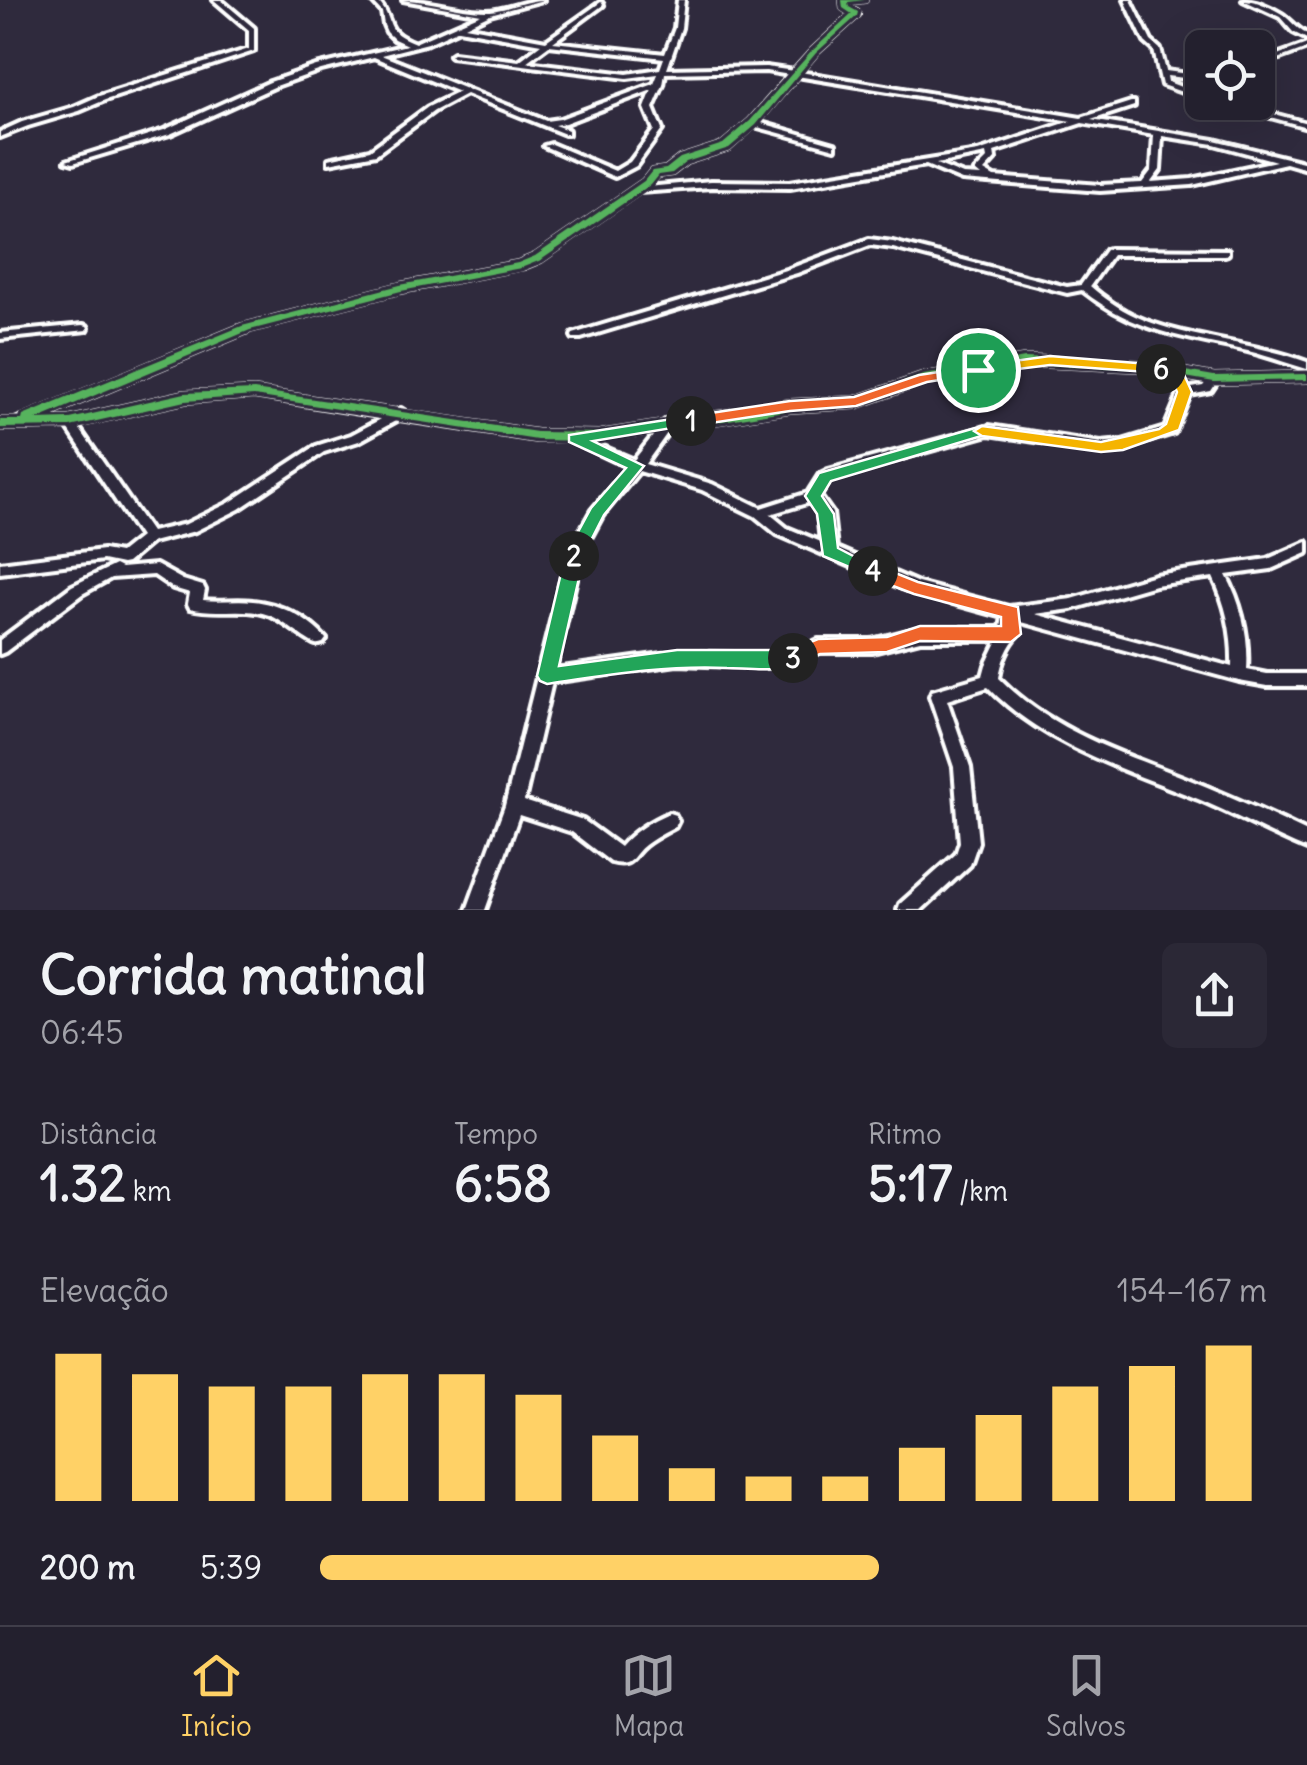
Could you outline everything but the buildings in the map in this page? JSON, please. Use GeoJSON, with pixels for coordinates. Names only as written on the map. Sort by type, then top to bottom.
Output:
{"type":"FeatureCollection","features":[{"type":"Feature","properties":{"kind":"street"},"geometry":{"type":"LineString","coordinates":[[0,136],[30,120],[85,108],[102,98],[252,50],[252,28],[217,0]]}},
{"type":"Feature","properties":{"kind":"street"},"geometry":{"type":"LineString","coordinates":[[374,0],[385,12],[384,24],[389,33],[415,45]]}},
{"type":"Feature","properties":{"kind":"street"},"geometry":{"type":"LineString","coordinates":[[406,0],[488,13]]}},
{"type":"Feature","properties":{"kind":"street"},"geometry":{"type":"LineString","coordinates":[[70,161],[167,132],[273,84],[319,68],[415,45],[488,13],[540,0]]}},
{"type":"Feature","properties":{"kind":"street"},"geometry":{"type":"LineString","coordinates":[[548,146],[609,172],[627,170],[658,130],[648,108],[678,28],[681,0]]}},
{"type":"Feature","properties":{"kind":"street"},"geometry":{"type":"LineString","coordinates":[[6,426],[246,328],[400,288],[522,265],[538,258],[655,173],[726,146],[854,15],[856,12],[846,8],[845,0],[862,0]]}},
{"type":"Feature","properties":{"kind":"street"},"geometry":{"type":"LineString","coordinates":[[1128,0],[1150,44],[1158,49],[1167,86],[1183,90]]}},
{"type":"Feature","properties":{"kind":"street"},"geometry":{"type":"LineString","coordinates":[[1246,0],[1282,16],[1294,31],[1307,37]]}},
{"type":"Feature","properties":{"kind":"street"},"geometry":{"type":"LineString","coordinates":[[520,63],[601,4]]}},
{"type":"Feature","properties":{"kind":"street"},"geometry":{"type":"LineString","coordinates":[[458,27],[546,43],[667,56]]}},
{"type":"Feature","properties":{"kind":"street"},"geometry":{"type":"LineString","coordinates":[[1275,58],[1304,48]]}},
{"type":"Feature","properties":{"kind":"street"},"geometry":{"type":"LineString","coordinates":[[453,55],[627,76],[753,68],[1158,132],[1307,166]]}},
{"type":"Feature","properties":{"kind":"street"},"geometry":{"type":"LineString","coordinates":[[376,56],[564,132]]}},
{"type":"Feature","properties":{"kind":"street"},"geometry":{"type":"LineString","coordinates":[[1162,73],[1185,78]]}},
{"type":"Feature","properties":{"kind":"street"},"geometry":{"type":"LineString","coordinates":[[542,124],[658,84]]}},
{"type":"Feature","properties":{"kind":"street"},"geometry":{"type":"LineString","coordinates":[[332,161],[373,152],[431,110],[463,94]]}},
{"type":"Feature","properties":{"kind":"street"},"geometry":{"type":"LineString","coordinates":[[638,189],[711,184],[790,185],[925,162],[989,150],[1131,104]]}},
{"type":"Feature","properties":{"kind":"street"},"geometry":{"type":"LineString","coordinates":[[536,153],[564,132],[571,116]]}},
{"type":"Feature","properties":{"kind":"street"},"geometry":{"type":"LineString","coordinates":[[1275,117],[1307,125]]}},
{"type":"Feature","properties":{"kind":"street"},"geometry":{"type":"LineString","coordinates":[[753,122],[832,146]]}},
{"type":"Feature","properties":{"kind":"street"},"geometry":{"type":"LineString","coordinates":[[1144,186],[1156,170],[1158,132]]}},
{"type":"Feature","properties":{"kind":"street"},"geometry":{"type":"LineString","coordinates":[[989,150],[991,159],[979,171],[990,178]]}},
{"type":"Feature","properties":{"kind":"street"},"geometry":{"type":"LineString","coordinates":[[925,162],[962,177],[1065,188],[1192,182],[1291,160]]}},
{"type":"Feature","properties":{"kind":"street"},"geometry":{"type":"LineString","coordinates":[[577,336],[793,272],[827,256],[877,242],[1066,290],[1084,287],[1109,252],[1224,252]]}},
{"type":"Feature","properties":{"kind":"street"},"geometry":{"type":"LineString","coordinates":[[1084,287],[1102,304],[1139,320],[1307,366]]}},
{"type":"Feature","properties":{"kind":"street"},"geometry":{"type":"LineString","coordinates":[[0,336],[83,328]]}},
{"type":"Feature","properties":{"kind":"street"},"geometry":{"type":"LineString","coordinates":[[6,426],[70,423],[185,397],[226,393],[284,395],[574,439],[790,406],[856,402],[924,378],[1025,361],[1090,362],[1214,379],[1307,377]]}},
{"type":"Feature","properties":{"kind":"street"},"geometry":{"type":"LineString","coordinates":[[760,513],[813,496],[832,472],[982,431],[1101,447],[1132,443],[1170,430],[1185,392],[1176,371]]}},
{"type":"Feature","properties":{"kind":"street"},"geometry":{"type":"LineString","coordinates":[[1185,392],[1207,389],[1214,379]]}},
{"type":"Feature","properties":{"kind":"street"},"geometry":{"type":"LineString","coordinates":[[0,648],[77,590],[118,566],[148,538],[190,528],[320,448],[355,438],[401,413]]}},
{"type":"Feature","properties":{"kind":"street"},"geometry":{"type":"LineString","coordinates":[[70,423],[148,538]]}},
{"type":"Feature","properties":{"kind":"street"},"geometry":{"type":"LineString","coordinates":[[476,910],[514,806],[575,553],[597,512],[668,423]]}},
{"type":"Feature","properties":{"kind":"street"},"geometry":{"type":"LineString","coordinates":[[574,439],[636,466],[707,487],[760,513],[782,531],[914,588],[1239,675],[1307,680]]}},
{"type":"Feature","properties":{"kind":"street"},"geometry":{"type":"LineString","coordinates":[[813,496],[825,514],[829,551]]}},
{"type":"Feature","properties":{"kind":"street"},"geometry":{"type":"LineString","coordinates":[[1011,612],[1072,604],[1133,585],[1272,564],[1307,546]]}},
{"type":"Feature","properties":{"kind":"street"},"geometry":{"type":"LineString","coordinates":[[0,568],[103,555],[118,566],[156,570],[178,584],[198,590],[195,604],[216,610],[248,605],[288,616],[318,640]]}},
{"type":"Feature","properties":{"kind":"street"},"geometry":{"type":"LineString","coordinates":[[1216,571],[1230,596],[1240,636],[1239,675]]}},
{"type":"Feature","properties":{"kind":"street"},"geometry":{"type":"LineString","coordinates":[[1011,612],[1011,634],[990,672],[990,680],[1019,711],[1064,738],[1258,815],[1307,842]]}},
{"type":"Feature","properties":{"kind":"street"},"geometry":{"type":"LineString","coordinates":[[547,676],[677,658],[779,660],[833,644],[872,646],[920,634],[1011,634]]}},
{"type":"Feature","properties":{"kind":"street"},"geometry":{"type":"LineString","coordinates":[[907,910],[964,860],[969,842],[962,766],[938,696],[990,680]]}},
{"type":"Feature","properties":{"kind":"street"},"geometry":{"type":"LineString","coordinates":[[514,806],[577,826],[617,856],[625,855],[636,840],[669,820]]}},
{"type":"Feature","properties":{"kind":"cycle path"},"geometry":{"type":"LineString","coordinates":[[27,419],[246,328],[538,258],[647,183],[655,173],[669,171],[683,160],[726,146],[753,123],[814,52],[855,15],[846,8],[845,0],[862,0]]}},
{"type":"Feature","properties":{"kind":"cycle path"},"geometry":{"type":"LineString","coordinates":[[0,424],[70,423],[185,397],[254,393],[537,436],[599,437],[790,406],[856,402],[924,378],[1025,361],[1139,366],[1214,379],[1307,377]]}},
{"type":"Feature","properties":{"kind":"route"},"geometry":{"type":"LineString","coordinates":[[1025,361],[1139,366],[1176,371],[1185,392],[1170,430],[1132,443],[1101,447],[988,430],[832,472],[819,485],[813,496],[825,514],[829,551],[914,588],[1011,612],[1011,634],[938,632],[872,646],[818,646],[794,658],[677,658],[547,676],[575,553],[597,512],[636,466],[574,439],[790,406],[856,402],[924,378],[978,370],[1025,361]]}}]}
